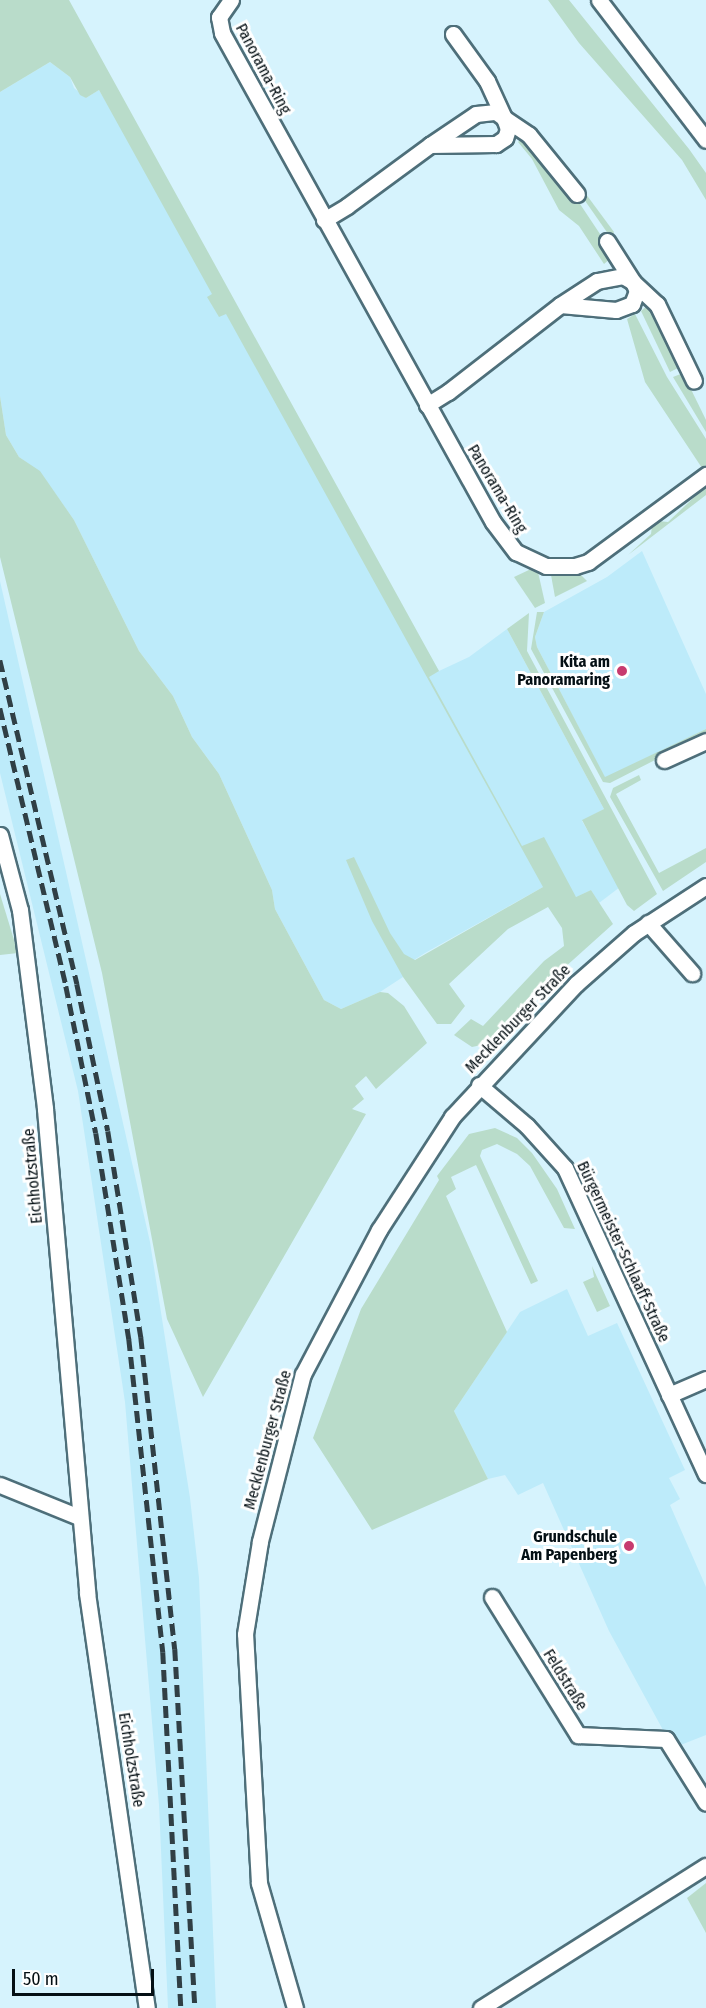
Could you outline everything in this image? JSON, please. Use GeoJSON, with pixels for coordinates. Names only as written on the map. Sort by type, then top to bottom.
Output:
{"type":"FeatureCollection","features":[{"type":"Feature","properties":{"kind":"street","name":"Panorama-Ring"},"geometry":{"type":"LineString","coordinates":[[231,0],[219,17],[222,33],[427,405],[504,539],[531,561],[546,566],[575,566],[601,555],[706,475]]}},
{"type":"Feature","properties":{"kind":"street"},"geometry":{"type":"LineString","coordinates":[[599,0],[706,140]]}},
{"type":"Feature","properties":{"kind":"street"},"geometry":{"type":"LineString","coordinates":[[430,145],[496,144],[505,138],[504,118],[487,81],[453,34]]}},
{"type":"Feature","properties":{"kind":"street"},"geometry":{"type":"LineString","coordinates":[[324,220],[430,145],[485,110],[504,118],[529,135],[577,194]]}},
{"type":"Feature","properties":{"kind":"street"},"geometry":{"type":"LineString","coordinates":[[560,306],[624,308],[637,299],[633,282],[607,241]]}},
{"type":"Feature","properties":{"kind":"street"},"geometry":{"type":"LineString","coordinates":[[427,405],[560,306],[606,277],[623,276],[657,304],[694,381]]}},
{"type":"Feature","properties":{"kind":"street"},"geometry":{"type":"LineString","coordinates":[[664,760],[706,741]]}},
{"type":"Feature","properties":{"kind":"street","name":"Eichholzstraße"},"geometry":{"type":"LineString","coordinates":[[0,836],[20,910],[45,1109],[79,1517],[147,2008]]}},
{"type":"Feature","properties":{"kind":"street","name":"Mecklenburger Straße"},"geometry":{"type":"LineString","coordinates":[[295,2008],[259,1883],[245,1634],[260,1541],[303,1374],[418,1165],[479,1085],[576,984],[648,923],[706,886]]}},
{"type":"Feature","properties":{"kind":"street"},"geometry":{"type":"LineString","coordinates":[[648,923],[692,973]]}},
{"type":"Feature","properties":{"kind":"street","name":"Bürgermeister-Schlaaff-Straße"},"geometry":{"type":"LineString","coordinates":[[479,1085],[527,1126],[565,1168],[706,1474]]}},
{"type":"Feature","properties":{"kind":"street"},"geometry":{"type":"LineString","coordinates":[[669,1395],[706,1379]]}},
{"type":"Feature","properties":{"kind":"street"},"geometry":{"type":"LineString","coordinates":[[0,1485],[79,1517]]}},
{"type":"Feature","properties":{"kind":"street","name":"Feldstraße"},"geometry":{"type":"LineString","coordinates":[[492,1597],[578,1735],[666,1739],[706,1803]]}},
{"type":"Feature","properties":{"kind":"street"},"geometry":{"type":"LineString","coordinates":[[481,2008],[706,1866]]}},
{"type":"Feature","properties":{"kind":"shaded area"},"geometry":{"type":"Polygon","coordinates":[[[50,62],[70,77],[74,88],[86,98],[99,90],[439,671],[469,657],[507,629],[604,809],[582,821],[620,887],[599,903],[591,890],[577,897],[543,887],[414,960],[403,977],[380,992],[341,1009],[324,1000],[275,909],[272,890],[219,774],[192,737],[173,696],[139,651],[74,520],[40,472],[19,457],[6,435],[0,396],[0,92],[50,62]]]}},
{"type":"Feature","properties":{"kind":"shaded area","name":"Kita am Panoramaring"},"geometry":{"type":"Polygon","coordinates":[[[642,551],[706,694],[706,729],[605,778],[537,647],[535,637],[544,612],[607,577],[642,551]]]}},
{"type":"Feature","properties":{"kind":"shaded area"},"geometry":{"type":"Polygon","coordinates":[[[0,581],[150,1242],[190,1498],[199,1578],[216,2008],[168,2008],[159,1805],[125,1402],[78,1091],[0,773],[0,581]]]}},
{"type":"Feature","properties":{"kind":"shaded area","name":"Grundschule Am Papenberg"},"geometry":{"type":"Polygon","coordinates":[[[567,1289],[588,1336],[617,1323],[685,1470],[669,1478],[680,1499],[670,1505],[706,1587],[706,1735],[678,1746],[663,1730],[609,1631],[543,1483],[518,1495],[505,1475],[488,1479],[454,1411],[520,1312],[567,1289]]]}},
{"type":"Feature","properties":{"kind":"green space"},"geometry":{"type":"Polygon","coordinates":[[[0,0],[69,0],[439,671],[429,677],[522,846],[544,837],[576,897],[591,890],[613,924],[534,995],[491,1043],[472,1047],[454,1035],[471,1019],[483,1026],[544,961],[564,946],[562,928],[548,907],[508,929],[449,984],[465,1006],[451,1024],[437,1024],[403,977],[372,921],[346,860],[354,857],[390,933],[404,954],[415,960],[543,887],[226,314],[219,317],[207,297],[212,294],[99,90],[86,98],[80,95],[70,77],[50,62],[0,92],[0,0]]]}},
{"type":"Feature","properties":{"kind":"green space"},"geometry":{"type":"Polygon","coordinates":[[[548,0],[569,0],[689,149],[706,173],[706,200],[682,160],[579,43],[548,0]]]}},
{"type":"Feature","properties":{"kind":"green space"},"geometry":{"type":"Polygon","coordinates":[[[526,140],[574,195],[604,240],[611,258],[604,264],[579,226],[559,210],[532,159],[518,142],[526,140]]]}},
{"type":"Feature","properties":{"kind":"green space"},"geometry":{"type":"Polygon","coordinates":[[[577,182],[614,232],[611,238],[574,185],[577,182]]]}},
{"type":"Feature","properties":{"kind":"green space"},"geometry":{"type":"Polygon","coordinates":[[[648,305],[680,367],[670,372],[641,311],[648,305]]]}},
{"type":"Feature","properties":{"kind":"green space"},"geometry":{"type":"Polygon","coordinates":[[[635,314],[667,377],[706,439],[706,465],[702,468],[645,382],[627,319],[635,314]]]}},
{"type":"Feature","properties":{"kind":"green space"},"geometry":{"type":"Polygon","coordinates":[[[683,373],[706,420],[706,432],[673,377],[683,373]]]}},
{"type":"Feature","properties":{"kind":"green space"},"geometry":{"type":"Polygon","coordinates":[[[0,396],[6,435],[19,457],[40,471],[74,520],[139,651],[173,696],[192,737],[219,774],[272,890],[275,909],[324,1000],[341,1009],[380,992],[388,993],[404,1006],[427,1043],[376,1089],[366,1076],[355,1086],[364,1099],[352,1109],[366,1114],[203,1397],[167,1319],[102,973],[0,557],[0,396]]]}},
{"type":"Feature","properties":{"kind":"green space"},"geometry":{"type":"Polygon","coordinates":[[[706,486],[706,495],[628,555],[651,534],[652,526],[658,521],[668,522],[706,486]]]}},
{"type":"Feature","properties":{"kind":"green space"},"geometry":{"type":"Polygon","coordinates":[[[531,569],[538,572],[545,603],[535,608],[514,577],[531,569]]]}},
{"type":"Feature","properties":{"kind":"green space"},"geometry":{"type":"Polygon","coordinates":[[[579,573],[587,581],[555,597],[551,575],[579,573]]]}},
{"type":"Feature","properties":{"kind":"green space"},"geometry":{"type":"Polygon","coordinates":[[[537,612],[544,612],[535,637],[537,647],[605,777],[706,729],[706,734],[610,783],[603,782],[531,649],[537,612]]]}},
{"type":"Feature","properties":{"kind":"green space"},"geometry":{"type":"Polygon","coordinates":[[[529,613],[527,651],[657,894],[634,911],[627,905],[582,820],[604,809],[507,629],[529,613]]]}},
{"type":"Feature","properties":{"kind":"green space"},"geometry":{"type":"Polygon","coordinates":[[[639,775],[641,780],[616,794],[659,873],[706,848],[706,862],[663,891],[610,797],[613,788],[639,775]]]}},
{"type":"Feature","properties":{"kind":"green space"},"geometry":{"type":"Polygon","coordinates":[[[0,894],[18,953],[0,955],[0,894]]]}},
{"type":"Feature","properties":{"kind":"green space"},"geometry":{"type":"Polygon","coordinates":[[[495,1128],[517,1138],[532,1153],[557,1189],[575,1229],[564,1228],[530,1166],[517,1154],[497,1144],[482,1150],[480,1156],[538,1281],[531,1284],[476,1165],[451,1177],[456,1189],[446,1196],[507,1332],[454,1411],[488,1479],[372,1530],[313,1438],[361,1309],[439,1180],[437,1176],[469,1134],[495,1128]]]}},
{"type":"Feature","properties":{"kind":"green space"},"geometry":{"type":"Polygon","coordinates":[[[592,1266],[610,1306],[597,1312],[583,1282],[594,1277],[592,1266]]]}},
{"type":"Feature","properties":{"kind":"green space"},"geometry":{"type":"Polygon","coordinates":[[[706,1883],[706,1933],[687,1898],[706,1883]]]}},
{"type":"Feature","properties":{"kind":"railway"},"geometry":{"type":"LineString","coordinates":[[0,660],[77,984],[108,1131],[141,1337],[175,1649],[195,2008]]}},
{"type":"Feature","properties":{"kind":"railway"},"geometry":{"type":"LineString","coordinates":[[0,708],[66,986],[96,1133],[129,1339],[163,1652],[181,2008]]}},
{"type":"Feature","properties":{"kind":"place","name":"Kita am Panoramaring"},"geometry":{"type":"Point","coordinates":[622,671]}},
{"type":"Feature","properties":{"kind":"place","name":"Grundschule Am Papenberg"},"geometry":{"type":"Point","coordinates":[629,1546]}}]}
